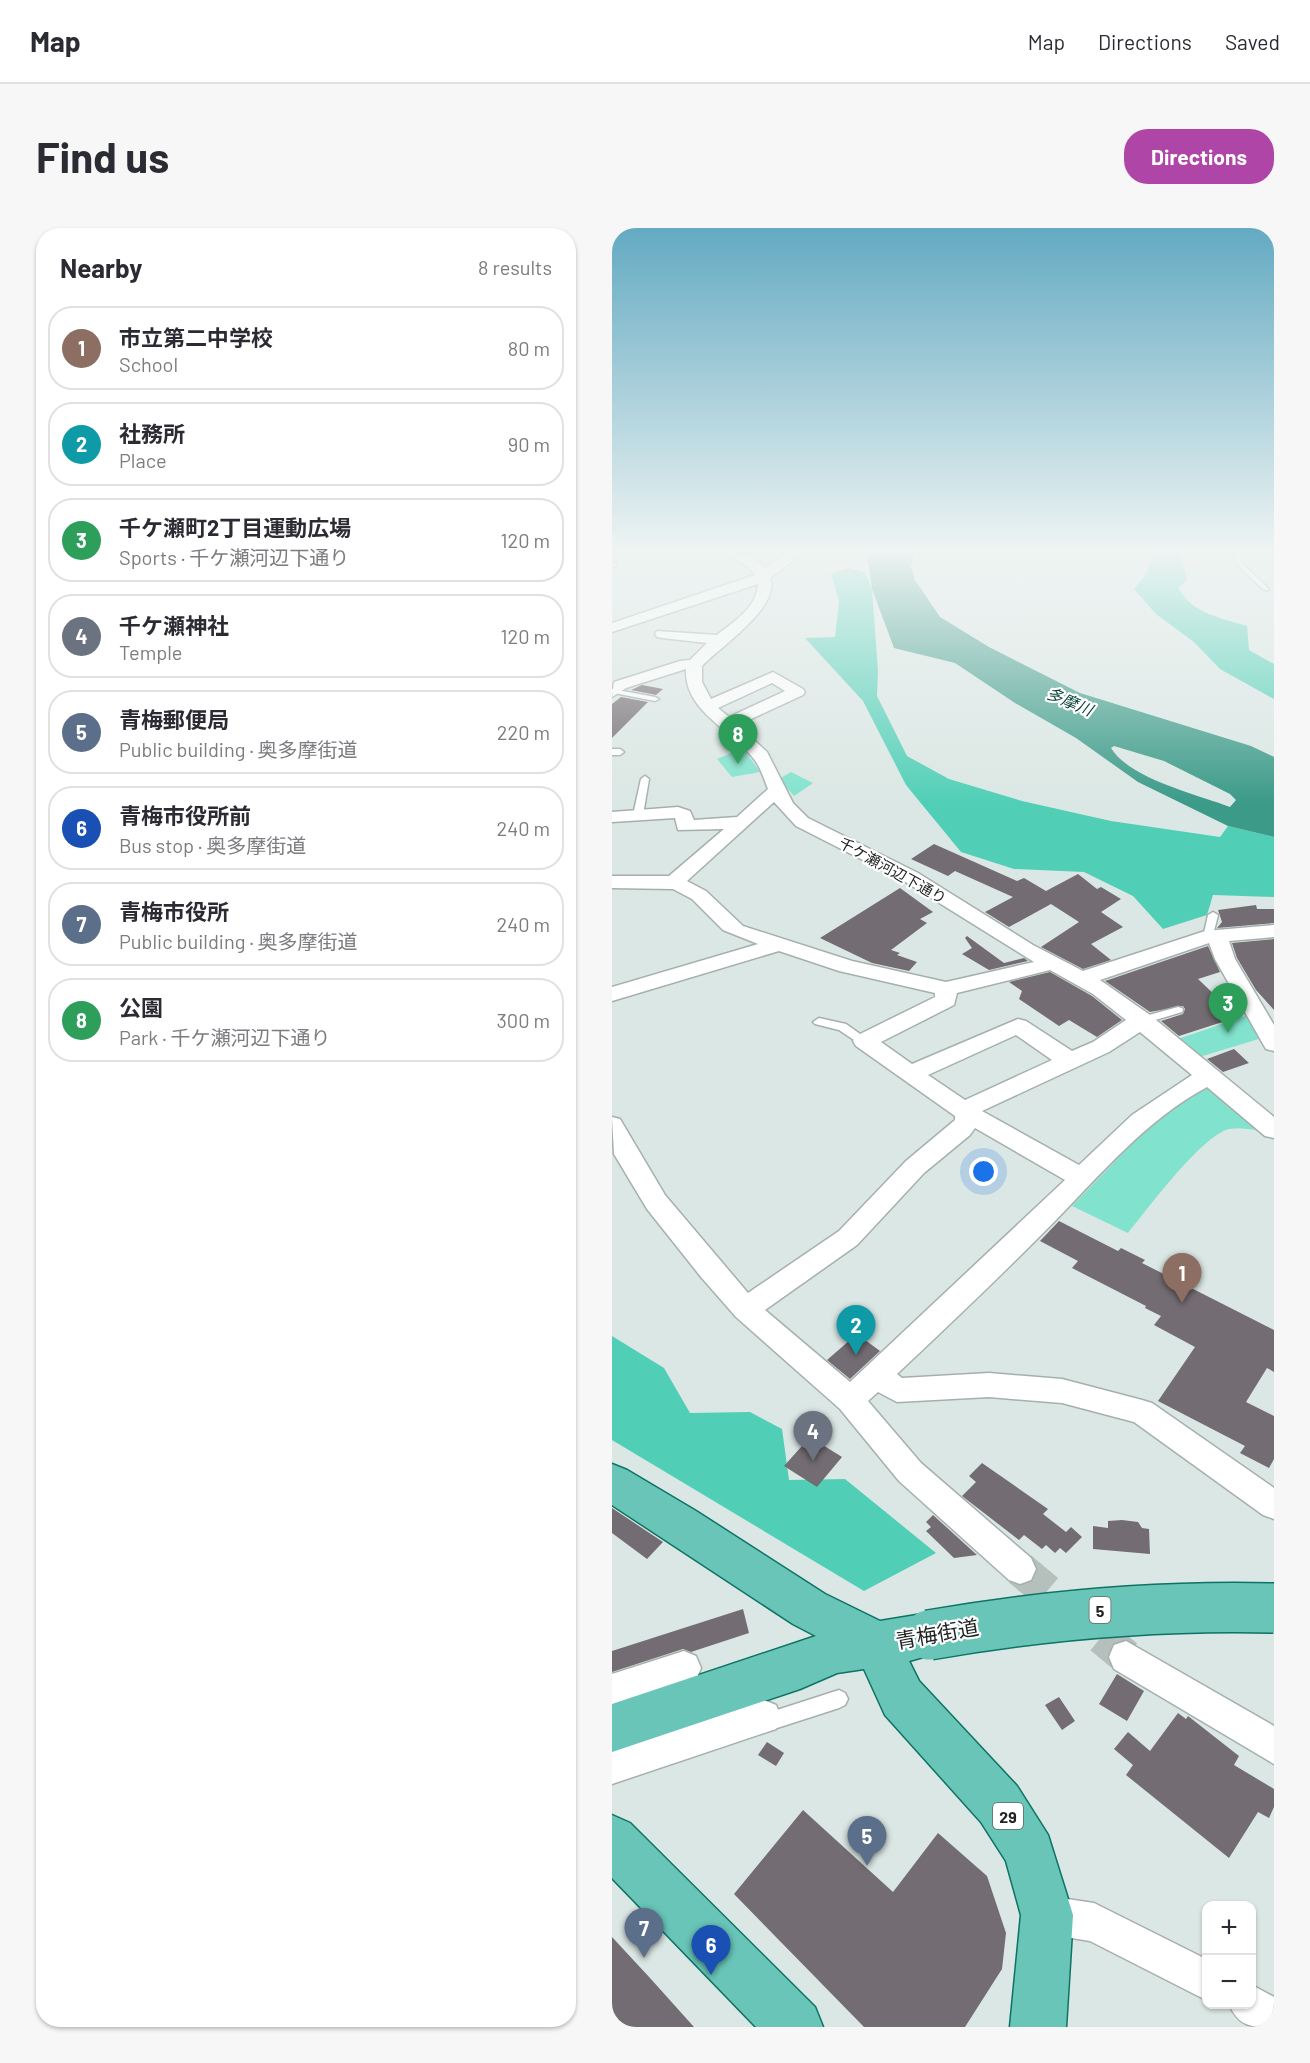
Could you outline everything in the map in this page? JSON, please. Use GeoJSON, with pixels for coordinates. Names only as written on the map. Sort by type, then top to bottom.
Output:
{"type":"FeatureCollection","features":[{"type":"Feature","properties":{"kind":"main road"},"geometry":{"type":"LineString","coordinates":[[612,1483],[809,1609],[876,1643]]}},
{"type":"Feature","properties":{"kind":"main road","name":"青梅街道"},"geometry":{"type":"LineString","coordinates":[[612,1728],[800,1666],[836,1651],[876,1643],[1036,1617],[1113,1608],[1181,1606],[1274,1608]]}},
{"type":"Feature","properties":{"kind":"main road","name":"29"},"geometry":{"type":"LineString","coordinates":[[876,1643],[902,1698],[1016,1827],[1030,1853],[1047,1915],[1038,2027]]}},
{"type":"Feature","properties":{"kind":"main road"},"geometry":{"type":"LineString","coordinates":[[612,1841],[795,2027]]}},
{"type":"Feature","properties":{"kind":"street"},"geometry":{"type":"LineString","coordinates":[[681,636],[720,640]]}},
{"type":"Feature","properties":{"kind":"street"},"geometry":{"type":"LineString","coordinates":[[615,688],[686,664],[694,665],[725,636]]}},
{"type":"Feature","properties":{"kind":"street","name":"千ケ瀬河辺下通り"},"geometry":{"type":"LineString","coordinates":[[694,665],[695,685],[709,706],[761,757],[776,791],[789,812],[802,822],[911,877],[1116,999],[1274,1130]]}},
{"type":"Feature","properties":{"kind":"street"},"geometry":{"type":"LineString","coordinates":[[709,706],[774,677],[797,692],[728,724]]}},
{"type":"Feature","properties":{"kind":"street"},"geometry":{"type":"LineString","coordinates":[[672,882],[698,863],[776,791]]}},
{"type":"Feature","properties":{"kind":"street"},"geometry":{"type":"LineString","coordinates":[[612,817],[678,812],[684,815],[685,826],[742,822]]}},
{"type":"Feature","properties":{"kind":"street"},"geometry":{"type":"LineString","coordinates":[[612,882],[672,882],[700,896],[721,921],[729,926],[846,966],[946,988],[1041,967],[1049,960]]}},
{"type":"Feature","properties":{"kind":"street"},"geometry":{"type":"LineString","coordinates":[[1215,925],[1225,959],[1264,1003],[1274,1044]]}},
{"type":"Feature","properties":{"kind":"street"},"geometry":{"type":"LineString","coordinates":[[1083,978],[1215,925],[1274,931]]}},
{"type":"Feature","properties":{"kind":"street"},"geometry":{"type":"LineString","coordinates":[[612,994],[779,944]]}},
{"type":"Feature","properties":{"kind":"street"},"geometry":{"type":"LineString","coordinates":[[946,988],[946,1000],[864,1041],[892,1063],[912,1073],[967,1113],[1082,1178]]}},
{"type":"Feature","properties":{"kind":"street"},"geometry":{"type":"LineString","coordinates":[[746,1309],[848,1238],[915,1167],[962,1129],[967,1120],[967,1113],[976,1103],[1101,1047],[1143,1020]]}},
{"type":"Feature","properties":{"kind":"street"},"geometry":{"type":"LineString","coordinates":[[912,1073],[1018,1026],[1070,1061]]}},
{"type":"Feature","properties":{"kind":"street"},"geometry":{"type":"LineString","coordinates":[[850,1400],[946,1312],[1146,1115],[1189,1085],[1209,1076]]}},
{"type":"Feature","properties":{"kind":"street"},"geometry":{"type":"LineString","coordinates":[[612,1125],[626,1154],[656,1202],[710,1270],[746,1309],[850,1400],[910,1472],[1020,1569]]}},
{"type":"Feature","properties":{"kind":"street"},"geometry":{"type":"LineString","coordinates":[[877,1376],[897,1390],[989,1385],[1062,1391],[1127,1406],[1142,1412],[1274,1505]]}},
{"type":"Feature","properties":{"kind":"street"},"geometry":{"type":"LineString","coordinates":[[1126,1657],[1274,1746]]}},
{"type":"Feature","properties":{"kind":"street"},"geometry":{"type":"LineString","coordinates":[[612,1691],[684,1668]]}},
{"type":"Feature","properties":{"kind":"street"},"geometry":{"type":"LineString","coordinates":[[612,1766],[764,1717]]}},
{"type":"Feature","properties":{"kind":"street"},"geometry":{"type":"LineString","coordinates":[[1047,1915],[1094,1922],[1202,1978]]}},
{"type":"Feature","properties":{"kind":"street"},"geometry":{"type":"LineString","coordinates":[[1256,2008],[1274,2020]]}},
{"type":"Feature","properties":{"kind":"lane"},"geometry":{"type":"LineString","coordinates":[[615,688],[655,699]]}},
{"type":"Feature","properties":{"kind":"lane"},"geometry":{"type":"LineString","coordinates":[[638,815],[645,779]]}},
{"type":"Feature","properties":{"kind":"lane"},"geometry":{"type":"LineString","coordinates":[[1143,1020],[1178,1010]]}},
{"type":"Feature","properties":{"kind":"lane"},"geometry":{"type":"LineString","coordinates":[[819,1023],[842,1027],[864,1041]]}},
{"type":"Feature","properties":{"kind":"lane"},"geometry":{"type":"LineString","coordinates":[[764,1717],[777,1719],[839,1699]]}},
{"type":"Feature","properties":{"kind":"shaded area"},"geometry":{"type":"Polygon","coordinates":[[[875,636],[877,696],[907,756],[949,779],[1022,801],[1111,821],[1220,837],[1228,826],[1274,837],[1274,897],[1213,895],[1207,915],[1163,929],[1133,896],[1084,872],[1014,869],[961,852],[906,785],[863,701],[805,638],[875,636]]]}},
{"type":"Feature","properties":{"kind":"shaded area"},"geometry":{"type":"Polygon","coordinates":[[[1186,636],[1248,636],[1249,650],[1274,664],[1274,699],[1220,669],[1186,636]]]}},
{"type":"Feature","properties":{"kind":"shaded area"},"geometry":{"type":"Polygon","coordinates":[[[743,748],[760,772],[732,777],[717,759],[743,748]]]}},
{"type":"Feature","properties":{"kind":"shaded area"},"geometry":{"type":"Polygon","coordinates":[[[791,772],[813,783],[794,796],[779,779],[791,772]]]}},
{"type":"Feature","properties":{"kind":"shaded area"},"geometry":{"type":"Polygon","coordinates":[[[1251,1014],[1262,1038],[1196,1058],[1175,1040],[1251,1014]]]}},
{"type":"Feature","properties":{"kind":"shaded area"},"geometry":{"type":"Polygon","coordinates":[[[1206,1086],[1257,1130],[1229,1129],[1204,1145],[1175,1175],[1128,1233],[1072,1206],[1132,1144],[1194,1090],[1206,1086]]]}},
{"type":"Feature","properties":{"kind":"shaded area"},"geometry":{"type":"Polygon","coordinates":[[[612,1336],[664,1368],[690,1413],[750,1412],[782,1429],[789,1480],[845,1479],[936,1553],[864,1591],[612,1440],[612,1336]]]}},
{"type":"Feature","properties":{"kind":"water","name":"多摩川"},"geometry":{"type":"Polygon","coordinates":[[[890,636],[971,636],[1080,693],[1251,746],[1274,757],[1274,837],[1228,826],[1138,782],[1076,738],[1015,703],[955,663],[894,648],[890,636]],[[1114,746],[1111,748],[1120,759],[1133,768],[1165,784],[1230,807],[1236,800],[1230,794],[1164,761],[1114,746]]]}},
{"type":"Feature","properties":{"kind":"building"},"geometry":{"type":"Polygon","coordinates":[[[642,685],[663,689],[656,695],[631,690],[642,685]]]}},
{"type":"Feature","properties":{"kind":"building"},"geometry":{"type":"Polygon","coordinates":[[[621,697],[648,702],[612,738],[612,704],[621,697]]]}},
{"type":"Feature","properties":{"kind":"building"},"geometry":{"type":"Polygon","coordinates":[[[934,844],[1017,881],[1024,878],[1046,891],[1078,874],[1097,889],[1101,887],[1121,899],[1101,912],[1123,927],[1091,944],[1111,960],[1083,969],[1041,947],[1079,922],[1051,904],[1009,927],[985,912],[1013,897],[955,871],[948,876],[911,859],[934,844]]]}},
{"type":"Feature","properties":{"kind":"building"},"geometry":{"type":"Polygon","coordinates":[[[900,888],[933,912],[920,919],[927,923],[891,950],[900,953],[897,955],[917,962],[909,971],[872,963],[820,938],[900,888]]]}},
{"type":"Feature","properties":{"kind":"building"},"geometry":{"type":"Polygon","coordinates":[[[1256,905],[1257,909],[1274,909],[1274,923],[1217,928],[1222,922],[1218,910],[1256,905]]]}},
{"type":"Feature","properties":{"kind":"building"},"geometry":{"type":"Polygon","coordinates":[[[967,936],[1004,963],[1024,958],[1028,961],[989,970],[962,954],[972,948],[965,938],[967,936]]]}},
{"type":"Feature","properties":{"kind":"building"},"geometry":{"type":"Polygon","coordinates":[[[1274,939],[1274,1010],[1256,990],[1237,958],[1232,943],[1274,939]]]}},
{"type":"Feature","properties":{"kind":"building"},"geometry":{"type":"Polygon","coordinates":[[[1208,946],[1220,972],[1198,979],[1238,1017],[1179,1036],[1161,1021],[1183,1014],[1185,1009],[1183,1006],[1150,1012],[1105,981],[1208,946]]]}},
{"type":"Feature","properties":{"kind":"building"},"geometry":{"type":"Polygon","coordinates":[[[1050,972],[1092,996],[1122,1020],[1097,1037],[1069,1020],[1059,1026],[1019,999],[1022,991],[1009,982],[1050,972]]]}},
{"type":"Feature","properties":{"kind":"building"},"geometry":{"type":"Polygon","coordinates":[[[1234,1049],[1249,1063],[1223,1072],[1207,1059],[1234,1049]]]}},
{"type":"Feature","properties":{"kind":"building"},"geometry":{"type":"Polygon","coordinates":[[[1059,1221],[1118,1251],[1121,1248],[1145,1260],[1142,1263],[1274,1330],[1274,1372],[1267,1368],[1246,1402],[1274,1416],[1274,1459],[1269,1468],[1240,1453],[1245,1446],[1158,1401],[1195,1347],[1154,1325],[1161,1316],[1072,1268],[1078,1261],[1040,1241],[1059,1221]]]}},
{"type":"Feature","properties":{"kind":"building"},"geometry":{"type":"Polygon","coordinates":[[[857,1334],[880,1351],[850,1379],[827,1360],[857,1334]]]}},
{"type":"Feature","properties":{"kind":"building"},"geometry":{"type":"Polygon","coordinates":[[[810,1437],[842,1457],[817,1487],[784,1466],[810,1437]]]}},
{"type":"Feature","properties":{"kind":"building"},"geometry":{"type":"Polygon","coordinates":[[[982,1463],[1048,1509],[1043,1514],[1066,1532],[1071,1527],[1082,1537],[1066,1553],[1060,1548],[1055,1553],[1046,1545],[1042,1549],[1024,1535],[1019,1540],[962,1496],[976,1482],[969,1476],[982,1463]]]}},
{"type":"Feature","properties":{"kind":"building"},"geometry":{"type":"Polygon","coordinates":[[[612,1508],[663,1542],[647,1559],[612,1533],[612,1508]]]}},
{"type":"Feature","properties":{"kind":"building"},"geometry":{"type":"Polygon","coordinates":[[[933,1515],[977,1555],[954,1558],[926,1531],[931,1527],[926,1522],[933,1515]]]}},
{"type":"Feature","properties":{"kind":"building"},"geometry":{"type":"Polygon","coordinates":[[[1108,1521],[1138,1522],[1142,1528],[1149,1529],[1150,1554],[1093,1549],[1093,1526],[1108,1528],[1108,1521]]]}},
{"type":"Feature","properties":{"kind":"building"},"geometry":{"type":"Polygon","coordinates":[[[743,1609],[749,1633],[691,1652],[683,1649],[612,1672],[612,1651],[743,1609]]]}},
{"type":"Feature","properties":{"kind":"building"},"geometry":{"type":"Polygon","coordinates":[[[1117,1674],[1144,1691],[1127,1721],[1099,1704],[1117,1674]]]}},
{"type":"Feature","properties":{"kind":"building"},"geometry":{"type":"Polygon","coordinates":[[[1059,1697],[1075,1721],[1062,1730],[1045,1705],[1059,1697]]]}},
{"type":"Feature","properties":{"kind":"building"},"geometry":{"type":"Polygon","coordinates":[[[1178,1713],[1186,1719],[1188,1716],[1239,1756],[1234,1765],[1274,1789],[1274,1807],[1269,1818],[1258,1812],[1229,1858],[1126,1775],[1133,1765],[1114,1749],[1128,1732],[1150,1751],[1178,1713]]]}},
{"type":"Feature","properties":{"kind":"building"},"geometry":{"type":"Polygon","coordinates":[[[767,1742],[784,1753],[776,1766],[758,1755],[767,1742]]]}},
{"type":"Feature","properties":{"kind":"building"},"geometry":{"type":"Polygon","coordinates":[[[803,1810],[893,1892],[938,1833],[987,1876],[1006,1933],[1002,1969],[965,2027],[864,2027],[734,1894],[803,1810]]]}},
{"type":"Feature","properties":{"kind":"building"},"geometry":{"type":"Polygon","coordinates":[[[612,1937],[650,1978],[694,2027],[612,2027],[612,1937]]]}},
{"type":"Feature","properties":{"kind":"tunnel"},"geometry":{"type":"LineString","coordinates":[[1020,1569],[1126,1657]]}},
{"type":"Feature","properties":{"kind":"place","name":"公園"},"geometry":{"type":"Point","coordinates":[738,764]}},
{"type":"Feature","properties":{"kind":"place","name":"千ケ瀬町2丁目運動広場"},"geometry":{"type":"Point","coordinates":[1228,1033]}},
{"type":"Feature","properties":{"kind":"place","name":"市立第二中学校"},"geometry":{"type":"Point","coordinates":[1182,1303]}},
{"type":"Feature","properties":{"kind":"place","name":"社務所"},"geometry":{"type":"Point","coordinates":[856,1355]}},
{"type":"Feature","properties":{"kind":"place","name":"千ケ瀬神社"},"geometry":{"type":"Point","coordinates":[813,1461]}},
{"type":"Feature","properties":{"kind":"place","name":"青梅郵便局"},"geometry":{"type":"Point","coordinates":[867,1866]}},
{"type":"Feature","properties":{"kind":"place","name":"青梅市役所"},"geometry":{"type":"Point","coordinates":[644,1958]}},
{"type":"Feature","properties":{"kind":"place","name":"青梅市役所前"},"geometry":{"type":"Point","coordinates":[711,1975]}}]}
